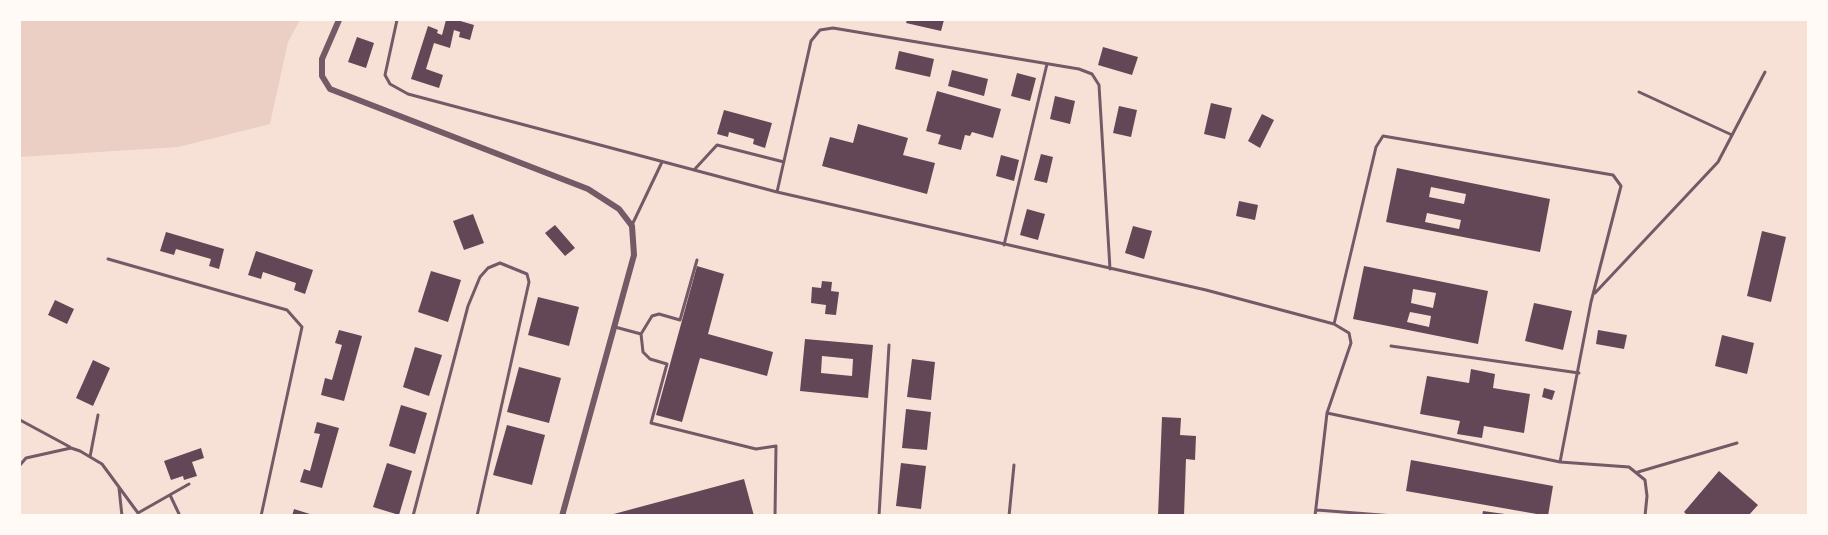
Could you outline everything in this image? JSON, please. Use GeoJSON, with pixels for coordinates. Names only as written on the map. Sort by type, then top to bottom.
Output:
{"type":"FeatureCollection","features":[{"type":"Feature","properties":{"kind":"street"},"geometry":{"type":"LineString","coordinates":[[339,20],[322,59],[322,76],[330,89],[588,189],[619,209],[632,226],[634,255],[562,516]]}},
{"type":"Feature","properties":{"kind":"lane"},"geometry":{"type":"LineString","coordinates":[[397,20],[385,66],[390,84],[398,90],[492,118],[777,192],[1206,290],[1334,324],[1349,333],[1352,343],[1327,413],[1315,516]]}},
{"type":"Feature","properties":{"kind":"lane"},"geometry":{"type":"LineString","coordinates":[[777,192],[811,41],[820,30],[833,28],[1088,72],[1099,85],[1110,269]]}},
{"type":"Feature","properties":{"kind":"lane"},"geometry":{"type":"LineString","coordinates":[[1004,245],[1047,64]]}},
{"type":"Feature","properties":{"kind":"lane"},"geometry":{"type":"LineString","coordinates":[[1594,294],[1718,162],[1765,72]]}},
{"type":"Feature","properties":{"kind":"lane"},"geometry":{"type":"LineString","coordinates":[[1639,92],[1732,135]]}},
{"type":"Feature","properties":{"kind":"lane"},"geometry":{"type":"LineString","coordinates":[[1334,324],[1376,147],[1383,136],[1608,173],[1617,177],[1621,186],[1594,294],[1560,462]]}},
{"type":"Feature","properties":{"kind":"lane"},"geometry":{"type":"LineString","coordinates":[[694,170],[717,145],[784,162]]}},
{"type":"Feature","properties":{"kind":"lane"},"geometry":{"type":"LineString","coordinates":[[632,226],[662,162]]}},
{"type":"Feature","properties":{"kind":"lane"},"geometry":{"type":"LineString","coordinates":[[108,260],[287,310],[302,327],[261,516]]}},
{"type":"Feature","properties":{"kind":"lane"},"geometry":{"type":"LineString","coordinates":[[696,260],[680,320],[659,314],[652,316],[641,334],[643,352],[650,359],[666,364],[651,423],[756,449],[776,446],[775,516]]}},
{"type":"Feature","properties":{"kind":"lane"},"geometry":{"type":"LineString","coordinates":[[413,516],[468,306],[480,277],[488,268],[500,263],[527,274],[529,282],[477,516]]}},
{"type":"Feature","properties":{"kind":"lane"},"geometry":{"type":"LineString","coordinates":[[614,327],[641,334]]}},
{"type":"Feature","properties":{"kind":"lane"},"geometry":{"type":"LineString","coordinates":[[879,516],[889,345]]}},
{"type":"Feature","properties":{"kind":"lane"},"geometry":{"type":"LineString","coordinates":[[1391,346],[1579,373]]}},
{"type":"Feature","properties":{"kind":"lane"},"geometry":{"type":"LineString","coordinates":[[1327,413],[1560,462],[1629,467],[1638,472],[1647,488],[1645,516]]}},
{"type":"Feature","properties":{"kind":"lane"},"geometry":{"type":"LineString","coordinates":[[90,457],[98,415]]}},
{"type":"Feature","properties":{"kind":"lane"},"geometry":{"type":"LineString","coordinates":[[20,420],[102,464],[138,513],[189,484]]}},
{"type":"Feature","properties":{"kind":"lane"},"geometry":{"type":"LineString","coordinates":[[1638,472],[1737,443]]}},
{"type":"Feature","properties":{"kind":"lane"},"geometry":{"type":"LineString","coordinates":[[20,465],[26,459],[71,448]]}},
{"type":"Feature","properties":{"kind":"lane"},"geometry":{"type":"LineString","coordinates":[[1009,516],[1014,465]]}},
{"type":"Feature","properties":{"kind":"lane"},"geometry":{"type":"LineString","coordinates":[[119,486],[122,516]]}},
{"type":"Feature","properties":{"kind":"lane"},"geometry":{"type":"LineString","coordinates":[[171,495],[180,516]]}},
{"type":"Feature","properties":{"kind":"lane"},"geometry":{"type":"LineString","coordinates":[[1317,510],[1394,516]]}},
{"type":"Feature","properties":{"kind":"shaded area"},"geometry":{"type":"Polygon","coordinates":[[[20,20],[300,20],[288,42],[270,124],[178,147],[20,157],[20,20]]]}},
{"type":"Feature","properties":{"kind":"building"},"geometry":{"type":"Polygon","coordinates":[[[446,20],[457,20],[474,25],[470,40],[459,37],[460,32],[454,30],[450,48],[434,43],[426,69],[443,75],[439,88],[411,79],[428,26],[438,30],[437,33],[442,35],[446,20]]]}},
{"type":"Feature","properties":{"kind":"building"},"geometry":{"type":"Polygon","coordinates":[[[907,20],[944,20],[941,31],[906,23],[907,20]]]}},
{"type":"Feature","properties":{"kind":"building"},"geometry":{"type":"Polygon","coordinates":[[[357,37],[374,43],[366,68],[348,62],[357,37]]]}},
{"type":"Feature","properties":{"kind":"building"},"geometry":{"type":"Polygon","coordinates":[[[1103,47],[1138,57],[1132,75],[1098,65],[1103,47]]]}},
{"type":"Feature","properties":{"kind":"building"},"geometry":{"type":"Polygon","coordinates":[[[899,51],[934,59],[930,77],[895,69],[899,51]]]}},
{"type":"Feature","properties":{"kind":"building"},"geometry":{"type":"Polygon","coordinates":[[[952,70],[988,79],[984,96],[948,86],[952,70]]]}},
{"type":"Feature","properties":{"kind":"building"},"geometry":{"type":"Polygon","coordinates":[[[1017,73],[1036,78],[1030,101],[1011,96],[1017,73]]]}},
{"type":"Feature","properties":{"kind":"building"},"geometry":{"type":"Polygon","coordinates":[[[937,91],[1001,109],[993,138],[972,132],[970,136],[965,135],[961,150],[938,144],[941,135],[926,131],[937,91]]]}},
{"type":"Feature","properties":{"kind":"building"},"geometry":{"type":"Polygon","coordinates":[[[1055,96],[1075,101],[1070,124],[1050,119],[1055,96]]]}},
{"type":"Feature","properties":{"kind":"building"},"geometry":{"type":"Polygon","coordinates":[[[1211,103],[1232,108],[1225,139],[1204,134],[1211,103]]]}},
{"type":"Feature","properties":{"kind":"building"},"geometry":{"type":"Polygon","coordinates":[[[1119,106],[1137,110],[1131,137],[1113,133],[1119,106]]]}},
{"type":"Feature","properties":{"kind":"building"},"geometry":{"type":"Polygon","coordinates":[[[724,110],[772,123],[765,148],[753,144],[754,139],[729,132],[728,137],[717,134],[724,110]]]}},
{"type":"Feature","properties":{"kind":"building"},"geometry":{"type":"Polygon","coordinates":[[[1262,114],[1274,120],[1260,148],[1248,141],[1262,114]]]}},
{"type":"Feature","properties":{"kind":"building"},"geometry":{"type":"Polygon","coordinates":[[[858,124],[908,138],[903,155],[935,163],[927,194],[822,166],[830,137],[853,143],[858,124]]]}},
{"type":"Feature","properties":{"kind":"building"},"geometry":{"type":"Polygon","coordinates":[[[1041,154],[1053,157],[1047,183],[1034,180],[1041,154]]]}},
{"type":"Feature","properties":{"kind":"building"},"geometry":{"type":"Polygon","coordinates":[[[1001,155],[1019,160],[1014,181],[996,176],[1001,155]]]}},
{"type":"Feature","properties":{"kind":"building"},"geometry":{"type":"Polygon","coordinates":[[[1397,168],[1550,199],[1540,252],[1386,222],[1397,168]],[[1431,187],[1429,197],[1464,204],[1466,194],[1431,187]],[[1427,213],[1425,222],[1459,229],[1461,220],[1427,213]]]}},
{"type":"Feature","properties":{"kind":"building"},"geometry":{"type":"Polygon","coordinates":[[[1239,201],[1258,205],[1255,220],[1236,216],[1239,201]]]}},
{"type":"Feature","properties":{"kind":"building"},"geometry":{"type":"Polygon","coordinates":[[[1027,209],[1045,214],[1038,240],[1020,235],[1027,209]]]}},
{"type":"Feature","properties":{"kind":"building"},"geometry":{"type":"Polygon","coordinates":[[[473,214],[484,243],[464,250],[453,221],[473,214]]]}},
{"type":"Feature","properties":{"kind":"building"},"geometry":{"type":"Polygon","coordinates":[[[555,225],[575,248],[565,256],[545,233],[555,225]]]}},
{"type":"Feature","properties":{"kind":"building"},"geometry":{"type":"Polygon","coordinates":[[[1133,226],[1152,231],[1144,259],[1125,253],[1133,226]]]}},
{"type":"Feature","properties":{"kind":"building"},"geometry":{"type":"Polygon","coordinates":[[[1762,231],[1786,237],[1771,302],[1747,296],[1762,231]]]}},
{"type":"Feature","properties":{"kind":"building"},"geometry":{"type":"Polygon","coordinates":[[[166,232],[224,249],[219,269],[209,266],[211,259],[176,249],[174,255],[160,251],[166,232]]]}},
{"type":"Feature","properties":{"kind":"building"},"geometry":{"type":"Polygon","coordinates":[[[256,251],[313,270],[305,294],[294,290],[296,283],[263,272],[261,279],[248,275],[256,251]]]}},
{"type":"Feature","properties":{"kind":"building"},"geometry":{"type":"Polygon","coordinates":[[[697,266],[724,274],[708,334],[773,352],[767,376],[700,358],[682,422],[656,415],[697,266]]]}},
{"type":"Feature","properties":{"kind":"building"},"geometry":{"type":"Polygon","coordinates":[[[1364,266],[1488,291],[1478,344],[1353,319],[1364,266]],[[1413,289],[1411,303],[1433,308],[1436,293],[1413,289]],[[1410,312],[1407,322],[1429,327],[1431,316],[1410,312]]]}},
{"type":"Feature","properties":{"kind":"building"},"geometry":{"type":"Polygon","coordinates":[[[431,271],[461,280],[448,322],[418,312],[431,271]]]}},
{"type":"Feature","properties":{"kind":"building"},"geometry":{"type":"Polygon","coordinates":[[[822,281],[832,282],[831,291],[839,292],[836,315],[825,314],[826,305],[811,303],[812,287],[821,288],[822,281]]]}},
{"type":"Feature","properties":{"kind":"building"},"geometry":{"type":"Polygon","coordinates":[[[538,297],[579,307],[569,346],[528,335],[538,297]]]}},
{"type":"Feature","properties":{"kind":"building"},"geometry":{"type":"Polygon","coordinates":[[[55,300],[74,309],[67,324],[48,315],[55,300]]]}},
{"type":"Feature","properties":{"kind":"building"},"geometry":{"type":"Polygon","coordinates":[[[1534,303],[1572,311],[1563,350],[1525,341],[1534,303]]]}},
{"type":"Feature","properties":{"kind":"building"},"geometry":{"type":"Polygon","coordinates":[[[339,330],[362,336],[344,401],[321,395],[325,378],[332,380],[342,345],[335,343],[339,330]]]}},
{"type":"Feature","properties":{"kind":"building"},"geometry":{"type":"Polygon","coordinates":[[[1598,330],[1627,335],[1624,349],[1596,344],[1598,330]]]}},
{"type":"Feature","properties":{"kind":"building"},"geometry":{"type":"Polygon","coordinates":[[[1722,335],[1754,343],[1747,374],[1715,366],[1722,335]]]}},
{"type":"Feature","properties":{"kind":"building"},"geometry":{"type":"Polygon","coordinates":[[[805,339],[873,345],[868,398],[800,391],[805,339]],[[822,356],[821,373],[852,376],[853,359],[822,356]]]}},
{"type":"Feature","properties":{"kind":"building"},"geometry":{"type":"Polygon","coordinates":[[[415,347],[442,355],[429,396],[403,387],[415,347]]]}},
{"type":"Feature","properties":{"kind":"building"},"geometry":{"type":"Polygon","coordinates":[[[912,359],[935,362],[931,400],[907,397],[912,359]]]}},
{"type":"Feature","properties":{"kind":"building"},"geometry":{"type":"Polygon","coordinates":[[[93,360],[110,368],[93,406],[76,398],[93,360]]]}},
{"type":"Feature","properties":{"kind":"building"},"geometry":{"type":"Polygon","coordinates":[[[519,367],[561,378],[549,423],[507,412],[519,367]]]}},
{"type":"Feature","properties":{"kind":"building"},"geometry":{"type":"Polygon","coordinates":[[[1471,369],[1495,374],[1493,388],[1530,394],[1524,433],[1484,426],[1482,438],[1457,434],[1460,421],[1420,414],[1427,376],[1469,383],[1471,369]]]}},
{"type":"Feature","properties":{"kind":"building"},"geometry":{"type":"Polygon","coordinates":[[[1544,388],[1555,391],[1552,400],[1542,397],[1544,388]]]}},
{"type":"Feature","properties":{"kind":"building"},"geometry":{"type":"Polygon","coordinates":[[[401,405],[427,413],[415,454],[389,446],[401,405]]]}},
{"type":"Feature","properties":{"kind":"building"},"geometry":{"type":"Polygon","coordinates":[[[906,409],[931,412],[927,450],[902,448],[906,409]]]}},
{"type":"Feature","properties":{"kind":"building"},"geometry":{"type":"Polygon","coordinates":[[[1162,417],[1181,418],[1180,435],[1196,436],[1195,460],[1186,459],[1184,516],[1158,516],[1162,417]]]}},
{"type":"Feature","properties":{"kind":"building"},"geometry":{"type":"Polygon","coordinates":[[[317,422],[339,428],[322,488],[300,482],[304,469],[310,471],[320,434],[314,433],[317,422]]]}},
{"type":"Feature","properties":{"kind":"building"},"geometry":{"type":"Polygon","coordinates":[[[507,425],[545,435],[532,485],[493,475],[507,425]]]}},
{"type":"Feature","properties":{"kind":"building"},"geometry":{"type":"Polygon","coordinates":[[[201,448],[204,458],[192,462],[197,476],[184,480],[183,476],[171,480],[164,461],[201,448]]]}},
{"type":"Feature","properties":{"kind":"building"},"geometry":{"type":"Polygon","coordinates":[[[1411,460],[1553,486],[1548,516],[1406,491],[1411,460]]]}},
{"type":"Feature","properties":{"kind":"building"},"geometry":{"type":"Polygon","coordinates":[[[387,463],[412,471],[399,515],[373,507],[387,463]]]}},
{"type":"Feature","properties":{"kind":"building"},"geometry":{"type":"Polygon","coordinates":[[[901,463],[926,466],[921,509],[896,506],[901,463]]]}},
{"type":"Feature","properties":{"kind":"building"},"geometry":{"type":"Polygon","coordinates":[[[1719,471],[1758,505],[1748,516],[1688,516],[1684,512],[1719,471]]]}},
{"type":"Feature","properties":{"kind":"building"},"geometry":{"type":"Polygon","coordinates":[[[744,479],[754,516],[610,515],[744,479]]]}},
{"type":"Feature","properties":{"kind":"building"},"geometry":{"type":"Polygon","coordinates":[[[294,509],[313,515],[313,516],[292,516],[294,509]]]}},
{"type":"Feature","properties":{"kind":"building"},"geometry":{"type":"Polygon","coordinates":[[[1483,511],[1505,514],[1505,516],[1482,516],[1483,511]]]}}]}
